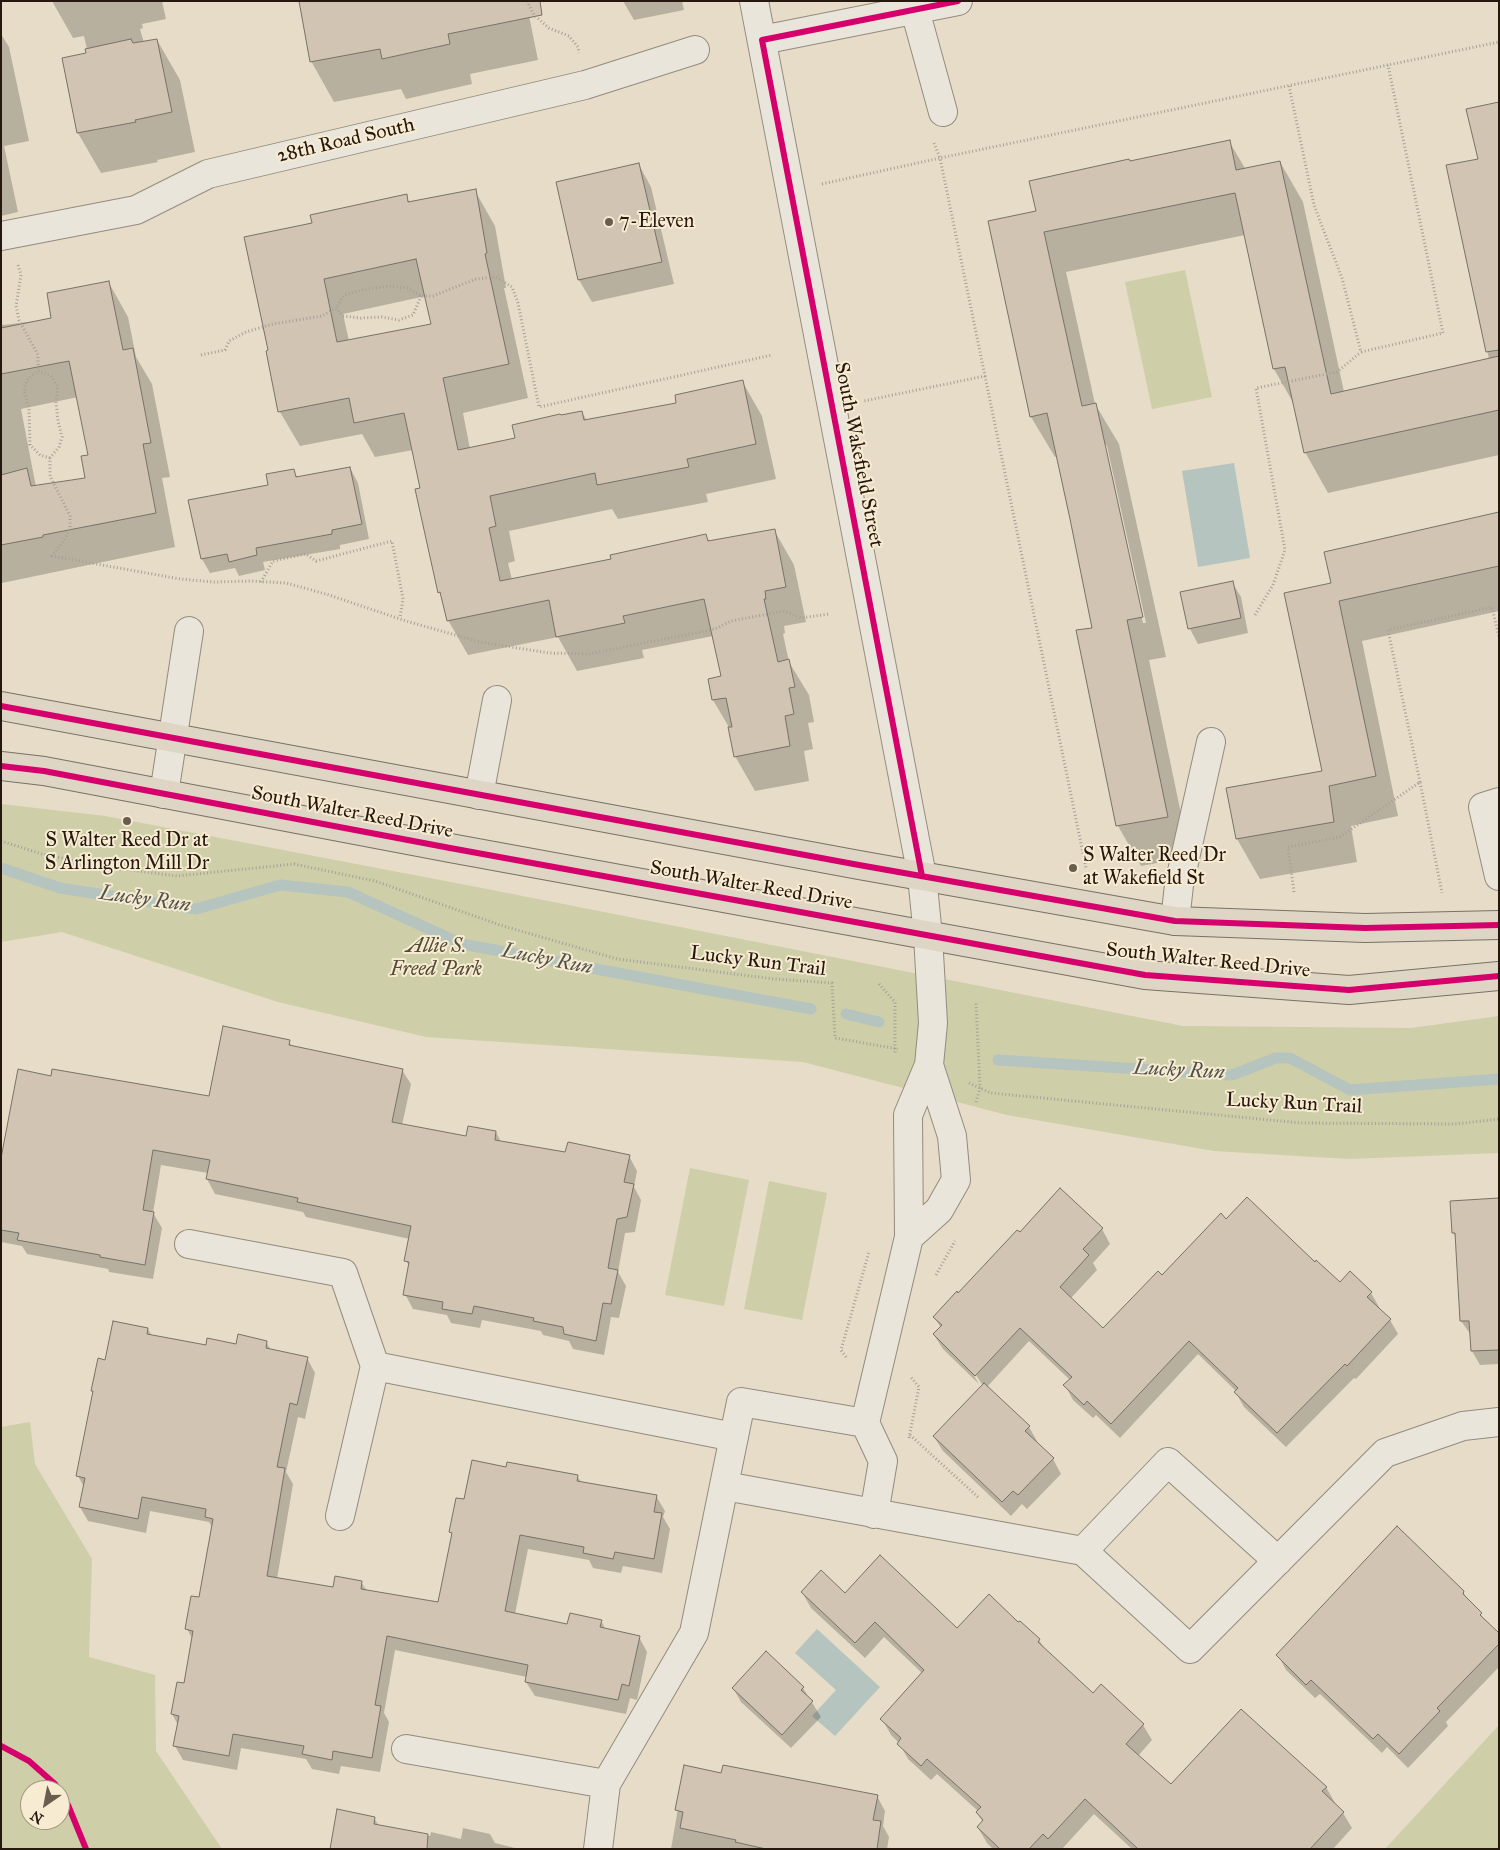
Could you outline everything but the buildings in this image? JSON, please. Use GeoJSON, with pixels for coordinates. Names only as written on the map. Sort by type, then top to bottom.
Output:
{"type":"FeatureCollection","features":[{"type":"Feature","properties":{"kind":"main road","name":"South Walter Reed Drive"},"geometry":{"type":"LineString","coordinates":[[1,706],[1175,921],[1365,928],[1499,925]]}},
{"type":"Feature","properties":{"kind":"main road","name":"South Walter Reed Drive"},"geometry":{"type":"LineString","coordinates":[[1,766],[44,772],[1145,975],[1350,990],[1499,976]]}},
{"type":"Feature","properties":{"kind":"street","name":"South Wakefield Street"},"geometry":{"type":"LineString","coordinates":[[754,1],[922,876],[928,936],[933,1023],[929,1065]]}},
{"type":"Feature","properties":{"kind":"street"},"geometry":{"type":"LineString","coordinates":[[762,40],[958,1]]}},
{"type":"Feature","properties":{"kind":"street"},"geometry":{"type":"LineString","coordinates":[[915,10],[943,112]]}},
{"type":"Feature","properties":{"kind":"street","name":"28th Road South"},"geometry":{"type":"LineString","coordinates":[[5,235],[136,210],[208,174],[585,85],[695,50]]}},
{"type":"Feature","properties":{"kind":"street"},"geometry":{"type":"LineString","coordinates":[[164,794],[189,631]]}},
{"type":"Feature","properties":{"kind":"street"},"geometry":{"type":"LineString","coordinates":[[479,795],[497,700]]}},
{"type":"Feature","properties":{"kind":"street"},"geometry":{"type":"LineString","coordinates":[[1175,921],[1179,885],[1211,742]]}},
{"type":"Feature","properties":{"kind":"street"},"geometry":{"type":"LineString","coordinates":[[1499,802],[1483,807],[1499,876]]}},
{"type":"Feature","properties":{"kind":"street"},"geometry":{"type":"LineString","coordinates":[[874,1514],[883,1461],[865,1423],[909,1237],[908,1116],[929,1065]]}},
{"type":"Feature","properties":{"kind":"street"},"geometry":{"type":"LineString","coordinates":[[909,1237],[939,1210],[956,1180],[952,1136],[929,1065]]}},
{"type":"Feature","properties":{"kind":"street"},"geometry":{"type":"LineString","coordinates":[[189,1244],[343,1273],[375,1366],[340,1516]]}},
{"type":"Feature","properties":{"kind":"street"},"geometry":{"type":"LineString","coordinates":[[375,1366],[734,1437]]}},
{"type":"Feature","properties":{"kind":"street"},"geometry":{"type":"LineString","coordinates":[[598,1849],[606,1784],[694,1633],[741,1402],[865,1423]]}},
{"type":"Feature","properties":{"kind":"street"},"geometry":{"type":"LineString","coordinates":[[725,1486],[1083,1551],[1190,1649],[1385,1454],[1463,1426],[1499,1422]]}},
{"type":"Feature","properties":{"kind":"street"},"geometry":{"type":"LineString","coordinates":[[1083,1551],[1168,1462],[1278,1561]]}},
{"type":"Feature","properties":{"kind":"street"},"geometry":{"type":"LineString","coordinates":[[406,1749],[606,1784]]}},
{"type":"Feature","properties":{"kind":"path"},"geometry":{"type":"LineString","coordinates":[[527,1],[534,15],[549,28],[569,36],[578,47],[585,85]]}},
{"type":"Feature","properties":{"kind":"path"},"geometry":{"type":"LineString","coordinates":[[790,191],[1499,42]]}},
{"type":"Feature","properties":{"kind":"path"},"geometry":{"type":"LineString","coordinates":[[1255,615],[1273,585],[1286,550],[1256,388],[1337,372],[1361,352],[1443,333],[1388,65]]}},
{"type":"Feature","properties":{"kind":"path"},"geometry":{"type":"LineString","coordinates":[[1288,86],[1314,205],[1342,278],[1361,352]]}},
{"type":"Feature","properties":{"kind":"path"},"geometry":{"type":"LineString","coordinates":[[933,142],[940,158],[1086,868]]}},
{"type":"Feature","properties":{"kind":"path"},"geometry":{"type":"LineString","coordinates":[[5,235],[20,275],[16,306],[19,320],[38,354],[38,371]]}},
{"type":"Feature","properties":{"kind":"path"},"geometry":{"type":"LineString","coordinates":[[201,355],[225,350],[229,342],[246,332],[272,324],[322,316],[336,308],[344,295],[380,288],[408,288],[421,296],[433,296],[476,279],[496,278],[512,287],[518,303],[539,408],[772,355]]}},
{"type":"Feature","properties":{"kind":"path"},"geometry":{"type":"LineString","coordinates":[[336,308],[343,316],[360,318],[382,317],[399,320],[413,315],[421,296]]}},
{"type":"Feature","properties":{"kind":"path"},"geometry":{"type":"LineString","coordinates":[[38,371],[51,376],[58,387],[56,402],[62,437],[59,447],[50,458],[50,476],[70,516],[70,529],[52,556],[180,579],[214,582],[286,583],[480,642],[550,653],[588,654],[715,629],[731,621],[784,611],[802,618],[828,614]]}},
{"type":"Feature","properties":{"kind":"path"},"geometry":{"type":"LineString","coordinates":[[38,371],[27,380],[24,391],[29,408],[30,445],[40,455],[50,458]]}},
{"type":"Feature","properties":{"kind":"path"},"geometry":{"type":"LineString","coordinates":[[832,407],[985,376]]}},
{"type":"Feature","properties":{"kind":"path"},"geometry":{"type":"LineString","coordinates":[[261,582],[273,561],[306,554],[316,561],[392,541],[403,599],[400,618]]}},
{"type":"Feature","properties":{"kind":"path"},"geometry":{"type":"LineString","coordinates":[[1442,895],[1388,630],[1492,607],[1499,637]]}},
{"type":"Feature","properties":{"kind":"path"},"geometry":{"type":"LineString","coordinates":[[1294,895],[1288,847],[1340,837],[1420,782]]}},
{"type":"Feature","properties":{"kind":"path"},"geometry":{"type":"LineString","coordinates":[[910,1434],[982,1501]]}},
{"type":"Feature","properties":{"kind":"green space"},"geometry":{"type":"Polygon","coordinates":[[[1185,270],[1212,397],[1152,409],[1125,282],[1185,270]]]}},
{"type":"Feature","properties":{"kind":"green space","name":"Allie S. Freed Park"},"geometry":{"type":"Polygon","coordinates":[[[1,804],[105,816],[1183,1026],[1411,1028],[1499,1016],[1499,1153],[1349,1159],[1214,1151],[1007,1115],[803,1062],[426,1037],[278,1002],[62,932],[1,942],[1,804]]]}},
{"type":"Feature","properties":{"kind":"green space"},"geometry":{"type":"Polygon","coordinates":[[[690,1168],[749,1180],[724,1306],[665,1295],[690,1168]]]}},
{"type":"Feature","properties":{"kind":"green space"},"geometry":{"type":"Polygon","coordinates":[[[769,1181],[827,1193],[802,1320],[744,1309],[769,1181]]]}},
{"type":"Feature","properties":{"kind":"green space"},"geometry":{"type":"Polygon","coordinates":[[[30,1422],[35,1464],[92,1559],[89,1657],[155,1675],[156,1751],[222,1849],[1,1849],[1,1427],[30,1422]]]}},
{"type":"Feature","properties":{"kind":"green space"},"geometry":{"type":"Polygon","coordinates":[[[1499,1725],[1499,1849],[1385,1849],[1499,1725]]]}},
{"type":"Feature","properties":{"kind":"shaded area"},"geometry":{"type":"Polygon","coordinates":[[[1234,463],[1250,558],[1198,567],[1182,471],[1234,463]]]}},
{"type":"Feature","properties":{"kind":"shaded area"},"geometry":{"type":"Polygon","coordinates":[[[817,1629],[880,1687],[835,1736],[812,1716],[836,1690],[795,1653],[817,1629]]]}},
{"type":"Feature","properties":{"kind":"waterway","name":"Lucky Run"},"geometry":{"type":"LineString","coordinates":[[1,868],[60,888],[196,909],[280,885],[348,892],[462,944],[811,1009]]}},
{"type":"Feature","properties":{"kind":"waterway","name":"Lucky Run"},"geometry":{"type":"LineString","coordinates":[[846,1014],[879,1022]]}},
{"type":"Feature","properties":{"kind":"waterway","name":"Lucky Run"},"geometry":{"type":"LineString","coordinates":[[998,1060],[1232,1075],[1276,1058],[1290,1058],[1350,1090],[1499,1079]]}},
{"type":"Feature","properties":{"kind":"cycle path"},"geometry":{"type":"LineString","coordinates":[[922,876],[762,40],[958,1]]}},
{"type":"Feature","properties":{"kind":"cycle path"},"geometry":{"type":"LineString","coordinates":[[1,706],[859,865],[1175,921],[1365,928],[1499,925]]}},
{"type":"Feature","properties":{"kind":"cycle path"},"geometry":{"type":"LineString","coordinates":[[1,766],[44,771],[450,848],[1145,975],[1349,990],[1499,976]]}},
{"type":"Feature","properties":{"kind":"cycle path"},"geometry":{"type":"LineString","coordinates":[[1,1746],[29,1761],[50,1780]]}},
{"type":"Feature","properties":{"kind":"cycle path"},"geometry":{"type":"LineString","coordinates":[[70,1810],[86,1849]]}},
{"type":"Feature","properties":{"kind":"place","name":"7-Eleven"},"geometry":{"type":"Point","coordinates":[609,222]}},
{"type":"Feature","properties":{"kind":"place","name":"S Walter Reed Dr at S Arlington Mill Dr"},"geometry":{"type":"Point","coordinates":[127,821]}},
{"type":"Feature","properties":{"kind":"place","name":"S Walter Reed Dr at Wakefield St"},"geometry":{"type":"Point","coordinates":[1073,868]}}]}
